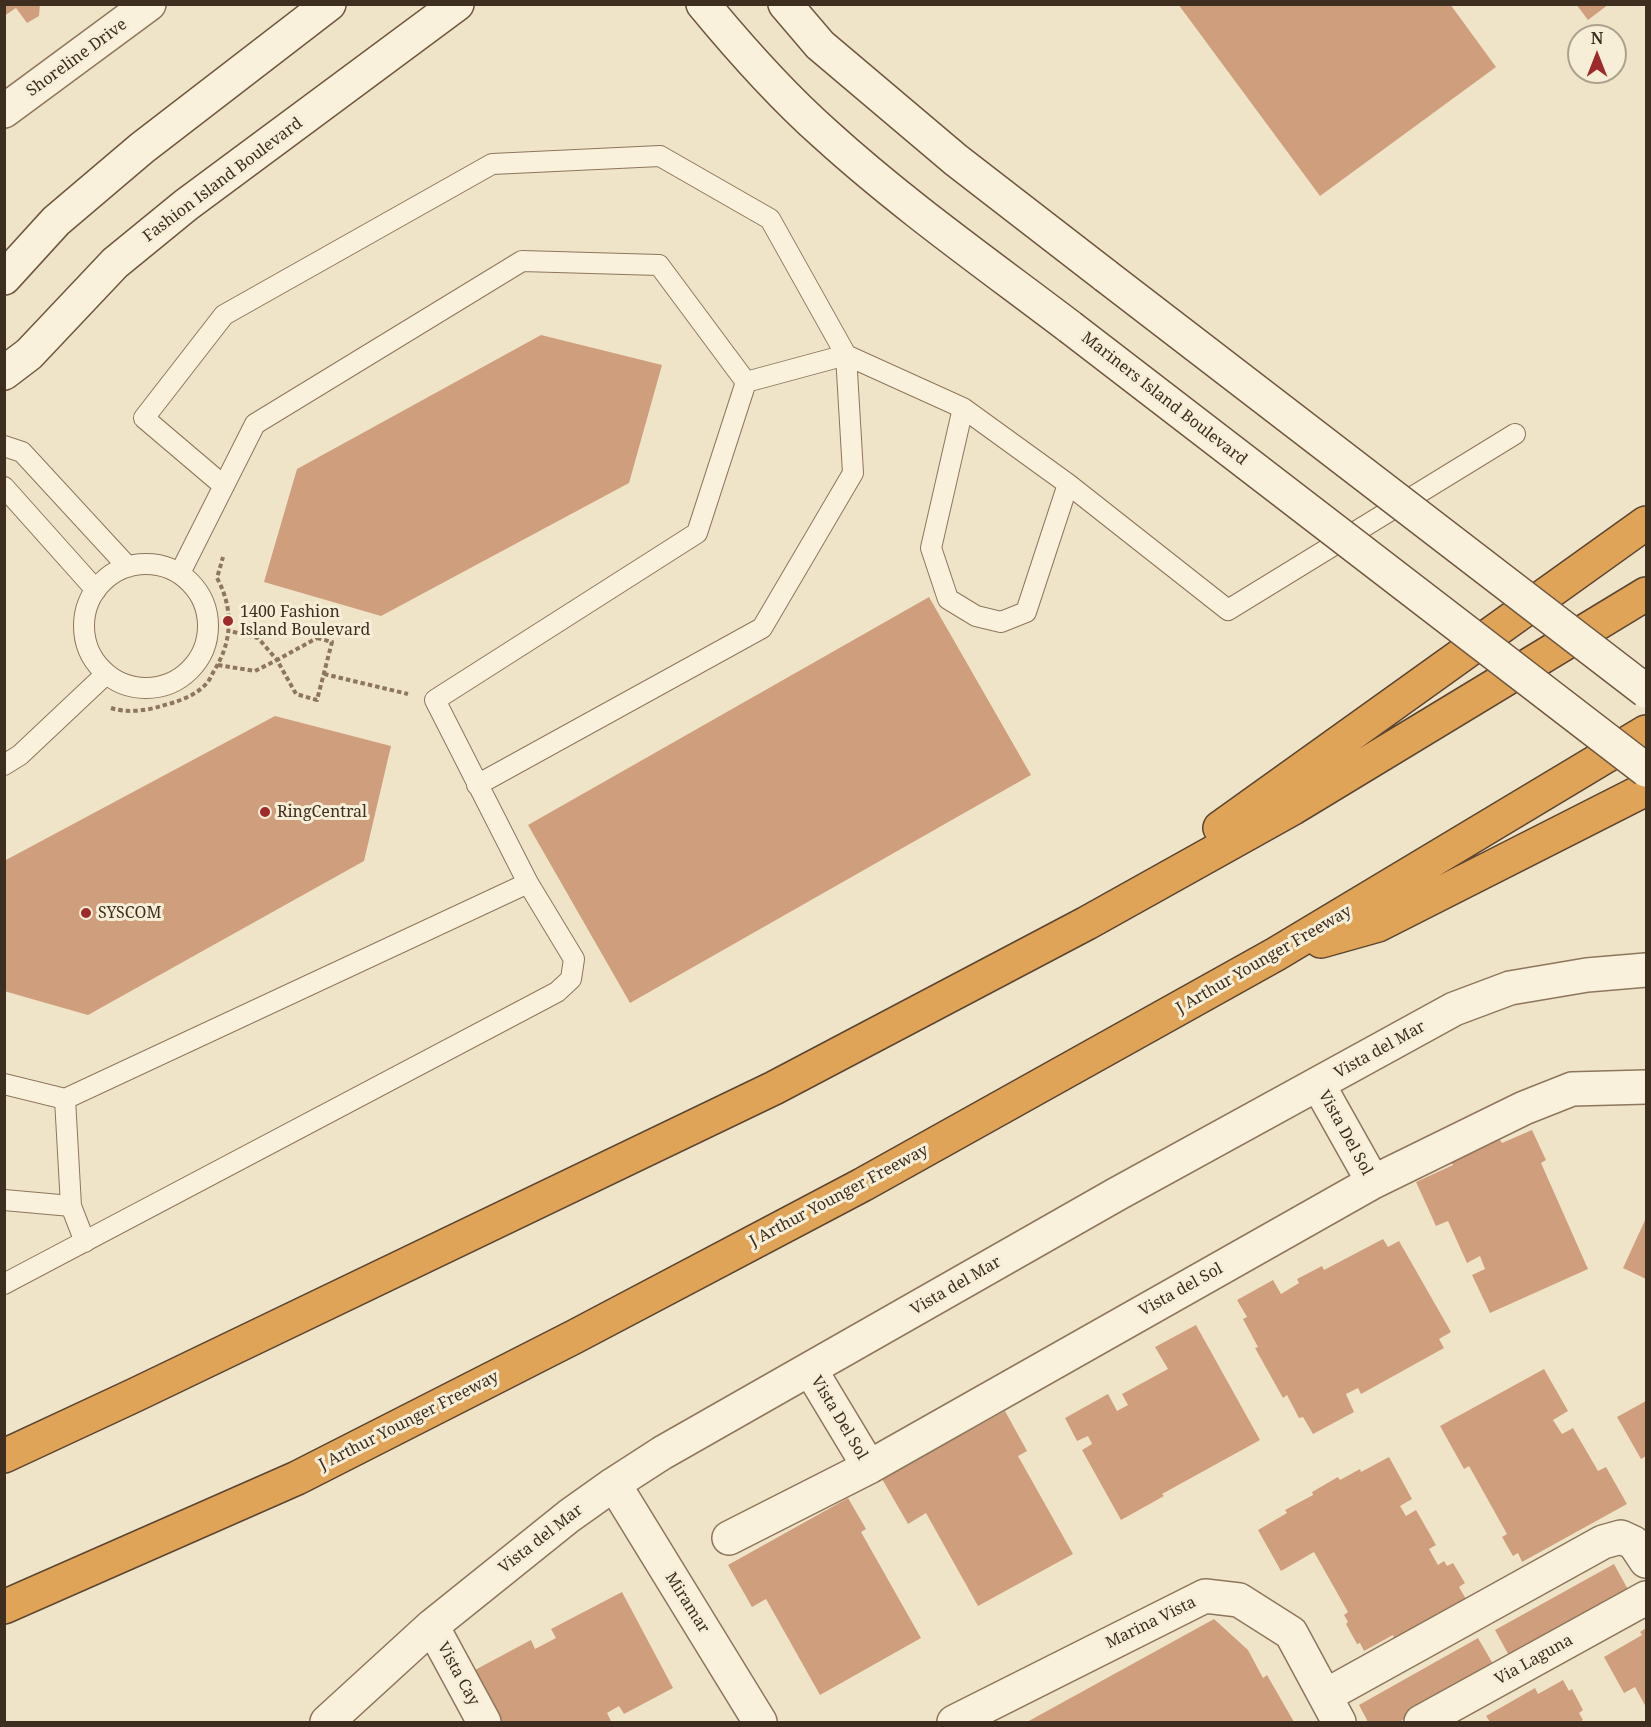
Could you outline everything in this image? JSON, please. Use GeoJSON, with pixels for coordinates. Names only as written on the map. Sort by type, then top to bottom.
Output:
{"type":"FeatureCollection","features":[{"type":"Feature","properties":{"kind":"highway"},"geometry":{"type":"LineString","coordinates":[[1087,923],[1647,523]]}},
{"type":"Feature","properties":{"kind":"highway"},"geometry":{"type":"LineString","coordinates":[[4,1456],[774,1088],[1087,923],[1293,808],[1647,594]]}},
{"type":"Feature","properties":{"kind":"highway","name":"J Arthur Younger Freeway"},"geometry":{"type":"LineString","coordinates":[[4,1607],[297,1478],[564,1342],[862,1185],[1276,954],[1647,732]]}},
{"type":"Feature","properties":{"kind":"highway"},"geometry":{"type":"LineString","coordinates":[[1276,954],[1378,925],[1647,789]]}},
{"type":"Feature","properties":{"kind":"street","name":"Shoreline Drive"},"geometry":{"type":"LineString","coordinates":[[4,111],[149,4]]}},
{"type":"Feature","properties":{"kind":"street"},"geometry":{"type":"LineString","coordinates":[[4,279],[56,221],[142,148],[329,4]]}},
{"type":"Feature","properties":{"kind":"street","name":"Fashion Island Boulevard"},"geometry":{"type":"LineString","coordinates":[[4,373],[29,354],[115,263],[186,205],[457,4]]}},
{"type":"Feature","properties":{"kind":"street","name":"Mariners Island Boulevard"},"geometry":{"type":"LineString","coordinates":[[703,4],[739,47],[824,134],[917,211],[1647,770]]}},
{"type":"Feature","properties":{"kind":"street"},"geometry":{"type":"LineString","coordinates":[[784,4],[820,45],[947,153],[1647,691]]}},
{"type":"Feature","properties":{"kind":"street","name":"Vista del Mar"},"geometry":{"type":"LineString","coordinates":[[327,1722],[432,1626],[569,1516],[662,1453],[1107,1200],[1454,1009],[1510,988],[1587,975],[1647,970]]}},
{"type":"Feature","properties":{"kind":"street","name":"Vista Del Sol"},"geometry":{"type":"LineString","coordinates":[[1318,1084],[1373,1182]]}},
{"type":"Feature","properties":{"kind":"street","name":"Vista del Sol"},"geometry":{"type":"LineString","coordinates":[[729,1538],[868,1467],[1373,1182],[1524,1108],[1572,1089],[1647,1087]]}},
{"type":"Feature","properties":{"kind":"street","name":"Vista Del Sol"},"geometry":{"type":"LineString","coordinates":[[810,1369],[868,1467]]}},
{"type":"Feature","properties":{"kind":"street","name":"Miramar"},"geometry":{"type":"LineString","coordinates":[[614,1484],[760,1722]]}},
{"type":"Feature","properties":{"kind":"street"},"geometry":{"type":"LineString","coordinates":[[1332,1709],[1603,1542],[1621,1537],[1634,1543],[1647,1561]]}},
{"type":"Feature","properties":{"kind":"street","name":"Marina Vista"},"geometry":{"type":"LineString","coordinates":[[954,1722],[1205,1596],[1239,1600],[1291,1633],[1332,1709]]}},
{"type":"Feature","properties":{"kind":"street","name":"Via Laguna"},"geometry":{"type":"LineString","coordinates":[[1421,1722],[1647,1598]]}},
{"type":"Feature","properties":{"kind":"street","name":"Vista Cay"},"geometry":{"type":"LineString","coordinates":[[432,1626],[484,1722]]}},
{"type":"Feature","properties":{"kind":"lane"},"geometry":{"type":"LineString","coordinates":[[224,486],[144,418],[224,315],[492,164],[660,156],[770,219],[846,355],[853,473],[762,627],[477,785]]}},
{"type":"Feature","properties":{"kind":"lane"},"geometry":{"type":"LineString","coordinates":[[180,573],[255,424],[522,261],[659,265],[746,382]]}},
{"type":"Feature","properties":{"kind":"lane"},"geometry":{"type":"LineString","coordinates":[[746,382],[846,355],[963,408],[1068,484],[1228,610],[1515,434]]}},
{"type":"Feature","properties":{"kind":"lane"},"geometry":{"type":"LineString","coordinates":[[4,1284],[557,992],[571,980],[574,959],[528,883],[435,700],[697,533],[746,382]]}},
{"type":"Feature","properties":{"kind":"lane"},"geometry":{"type":"LineString","coordinates":[[963,408],[931,548],[948,599],[976,616],[1001,622],[1026,612],[1068,484]]}},
{"type":"Feature","properties":{"kind":"lane"},"geometry":{"type":"LineString","coordinates":[[4,446],[22,452],[128,567]]}},
{"type":"Feature","properties":{"kind":"lane"},"geometry":{"type":"LineString","coordinates":[[4,487],[96,590]]}},
{"type":"Feature","properties":{"kind":"lane"},"geometry":{"type":"LineString","coordinates":[[140,564],[160,565],[180,573],[195,587],[205,605],[209,625],[206,645],[197,663],[182,678],[164,687],[143,689],[123,685],[105,674],[92,658],[84,639],[83,618],[90,598],[102,581],[119,570],[140,564]]}},
{"type":"Feature","properties":{"kind":"lane"},"geometry":{"type":"LineString","coordinates":[[4,765],[20,755],[105,674]]}},
{"type":"Feature","properties":{"kind":"lane"},"geometry":{"type":"LineString","coordinates":[[4,1084],[65,1099],[528,883]]}},
{"type":"Feature","properties":{"kind":"lane"},"geometry":{"type":"LineString","coordinates":[[65,1099],[71,1206],[85,1242]]}},
{"type":"Feature","properties":{"kind":"lane"},"geometry":{"type":"LineString","coordinates":[[4,1200],[71,1206]]}},
{"type":"Feature","properties":{"kind":"path"},"geometry":{"type":"LineString","coordinates":[[82,696],[116,710],[147,710],[183,700],[206,684],[223,656],[230,631],[225,593],[216,578],[227,542],[201,530]]}},
{"type":"Feature","properties":{"kind":"path"},"geometry":{"type":"LineString","coordinates":[[218,665],[255,671],[277,660],[317,638],[332,642],[317,700],[296,694],[277,660],[258,638],[230,631]]}},
{"type":"Feature","properties":{"kind":"path"},"geometry":{"type":"LineString","coordinates":[[324,674],[435,700]]}},
{"type":"Feature","properties":{"kind":"building"},"geometry":{"type":"Polygon","coordinates":[[[4,4],[40,4],[39,16],[27,23],[16,8],[4,16],[4,4]]]}},
{"type":"Feature","properties":{"kind":"building"},"geometry":{"type":"Polygon","coordinates":[[[1178,4],[1450,4],[1496,67],[1320,196],[1178,4]]]}},
{"type":"Feature","properties":{"kind":"building"},"geometry":{"type":"Polygon","coordinates":[[[1576,4],[1609,4],[1588,20],[1576,4]]]}},
{"type":"Feature","properties":{"kind":"building"},"geometry":{"type":"Polygon","coordinates":[[[541,335],[662,365],[629,483],[381,616],[264,582],[297,469],[541,335]]]}},
{"type":"Feature","properties":{"kind":"building"},"geometry":{"type":"Polygon","coordinates":[[[929,597],[1031,775],[630,1003],[528,825],[929,597]]]}},
{"type":"Feature","properties":{"kind":"building"},"geometry":{"type":"Polygon","coordinates":[[[275,716],[391,746],[364,861],[88,1015],[4,991],[4,861],[275,716]]]}},
{"type":"Feature","properties":{"kind":"building"},"geometry":{"type":"Polygon","coordinates":[[[1532,1130],[1546,1160],[1541,1163],[1588,1269],[1490,1313],[1472,1275],[1485,1269],[1480,1256],[1467,1263],[1448,1221],[1436,1226],[1416,1182],[1453,1165],[1449,1158],[1498,1136],[1502,1143],[1532,1130]]]}},
{"type":"Feature","properties":{"kind":"building"},"geometry":{"type":"Polygon","coordinates":[[[1646,1218],[1646,1279],[1623,1268],[1646,1218]]]}},
{"type":"Feature","properties":{"kind":"building"},"geometry":{"type":"Polygon","coordinates":[[[1383,1239],[1388,1247],[1399,1241],[1451,1332],[1439,1339],[1444,1348],[1361,1394],[1358,1388],[1346,1394],[1354,1412],[1313,1434],[1303,1417],[1299,1418],[1287,1395],[1283,1398],[1255,1348],[1258,1347],[1243,1319],[1247,1317],[1237,1300],[1273,1280],[1281,1294],[1299,1283],[1297,1279],[1322,1266],[1324,1270],[1383,1239]]]}},
{"type":"Feature","properties":{"kind":"building"},"geometry":{"type":"Polygon","coordinates":[[[1196,1325],[1260,1440],[1162,1494],[1164,1496],[1121,1520],[1082,1450],[1092,1444],[1088,1436],[1077,1441],[1065,1418],[1108,1394],[1117,1411],[1128,1405],[1122,1394],[1168,1369],[1155,1347],[1196,1325]]]}},
{"type":"Feature","properties":{"kind":"building"},"geometry":{"type":"Polygon","coordinates":[[[1544,1369],[1568,1411],[1553,1420],[1562,1434],[1573,1428],[1598,1471],[1606,1467],[1627,1504],[1522,1562],[1518,1553],[1513,1556],[1502,1537],[1507,1534],[1469,1466],[1464,1469],[1440,1426],[1544,1369]]]}},
{"type":"Feature","properties":{"kind":"building"},"geometry":{"type":"Polygon","coordinates":[[[1646,1401],[1646,1456],[1641,1459],[1617,1417],[1646,1401]]]}},
{"type":"Feature","properties":{"kind":"building"},"geometry":{"type":"Polygon","coordinates":[[[1005,1411],[1027,1451],[1018,1456],[1073,1554],[978,1606],[926,1513],[908,1524],[882,1479],[1005,1411]]]}},
{"type":"Feature","properties":{"kind":"building"},"geometry":{"type":"Polygon","coordinates":[[[1389,1457],[1412,1499],[1400,1506],[1406,1516],[1416,1510],[1436,1545],[1429,1549],[1438,1565],[1444,1561],[1447,1566],[1453,1563],[1465,1583],[1459,1587],[1466,1599],[1394,1639],[1393,1635],[1364,1651],[1360,1643],[1357,1644],[1346,1624],[1348,1622],[1344,1615],[1348,1612],[1314,1552],[1281,1571],[1258,1530],[1287,1513],[1285,1510],[1313,1495],[1312,1492],[1338,1477],[1340,1480],[1360,1469],[1361,1472],[1389,1457]]]}},
{"type":"Feature","properties":{"kind":"building"},"geometry":{"type":"Polygon","coordinates":[[[848,1498],[866,1529],[861,1532],[921,1638],[820,1695],[766,1599],[752,1607],[728,1565],[848,1498]]]}},
{"type":"Feature","properties":{"kind":"building"},"geometry":{"type":"Polygon","coordinates":[[[1614,1564],[1631,1595],[1512,1661],[1495,1630],[1614,1564]]]}},
{"type":"Feature","properties":{"kind":"building"},"geometry":{"type":"Polygon","coordinates":[[[622,1592],[673,1688],[624,1714],[619,1706],[607,1713],[611,1721],[608,1722],[501,1722],[473,1671],[531,1640],[535,1649],[556,1638],[551,1629],[622,1592]]]}},
{"type":"Feature","properties":{"kind":"building"},"geometry":{"type":"Polygon","coordinates":[[[1214,1619],[1248,1650],[1263,1678],[1267,1675],[1294,1722],[1027,1722],[1214,1619]]]}},
{"type":"Feature","properties":{"kind":"building"},"geometry":{"type":"Polygon","coordinates":[[[1646,1628],[1646,1707],[1635,1687],[1624,1693],[1604,1657],[1642,1635],[1640,1632],[1646,1628]]]}},
{"type":"Feature","properties":{"kind":"building"},"geometry":{"type":"Polygon","coordinates":[[[1478,1638],[1496,1669],[1399,1722],[1368,1722],[1359,1705],[1478,1638]]]}},
{"type":"Feature","properties":{"kind":"building"},"geometry":{"type":"Polygon","coordinates":[[[1563,1680],[1569,1691],[1572,1689],[1583,1710],[1579,1713],[1583,1720],[1580,1722],[1490,1722],[1486,1716],[1535,1688],[1538,1694],[1563,1680]]]}},
{"type":"Feature","properties":{"kind":"place","name":"1400 Fashion Island Boulevard"},"geometry":{"type":"Point","coordinates":[228,621]}},
{"type":"Feature","properties":{"kind":"place","name":"RingCentral"},"geometry":{"type":"Point","coordinates":[265,812]}},
{"type":"Feature","properties":{"kind":"place","name":"SYSCOM"},"geometry":{"type":"Point","coordinates":[86,913]}}]}
